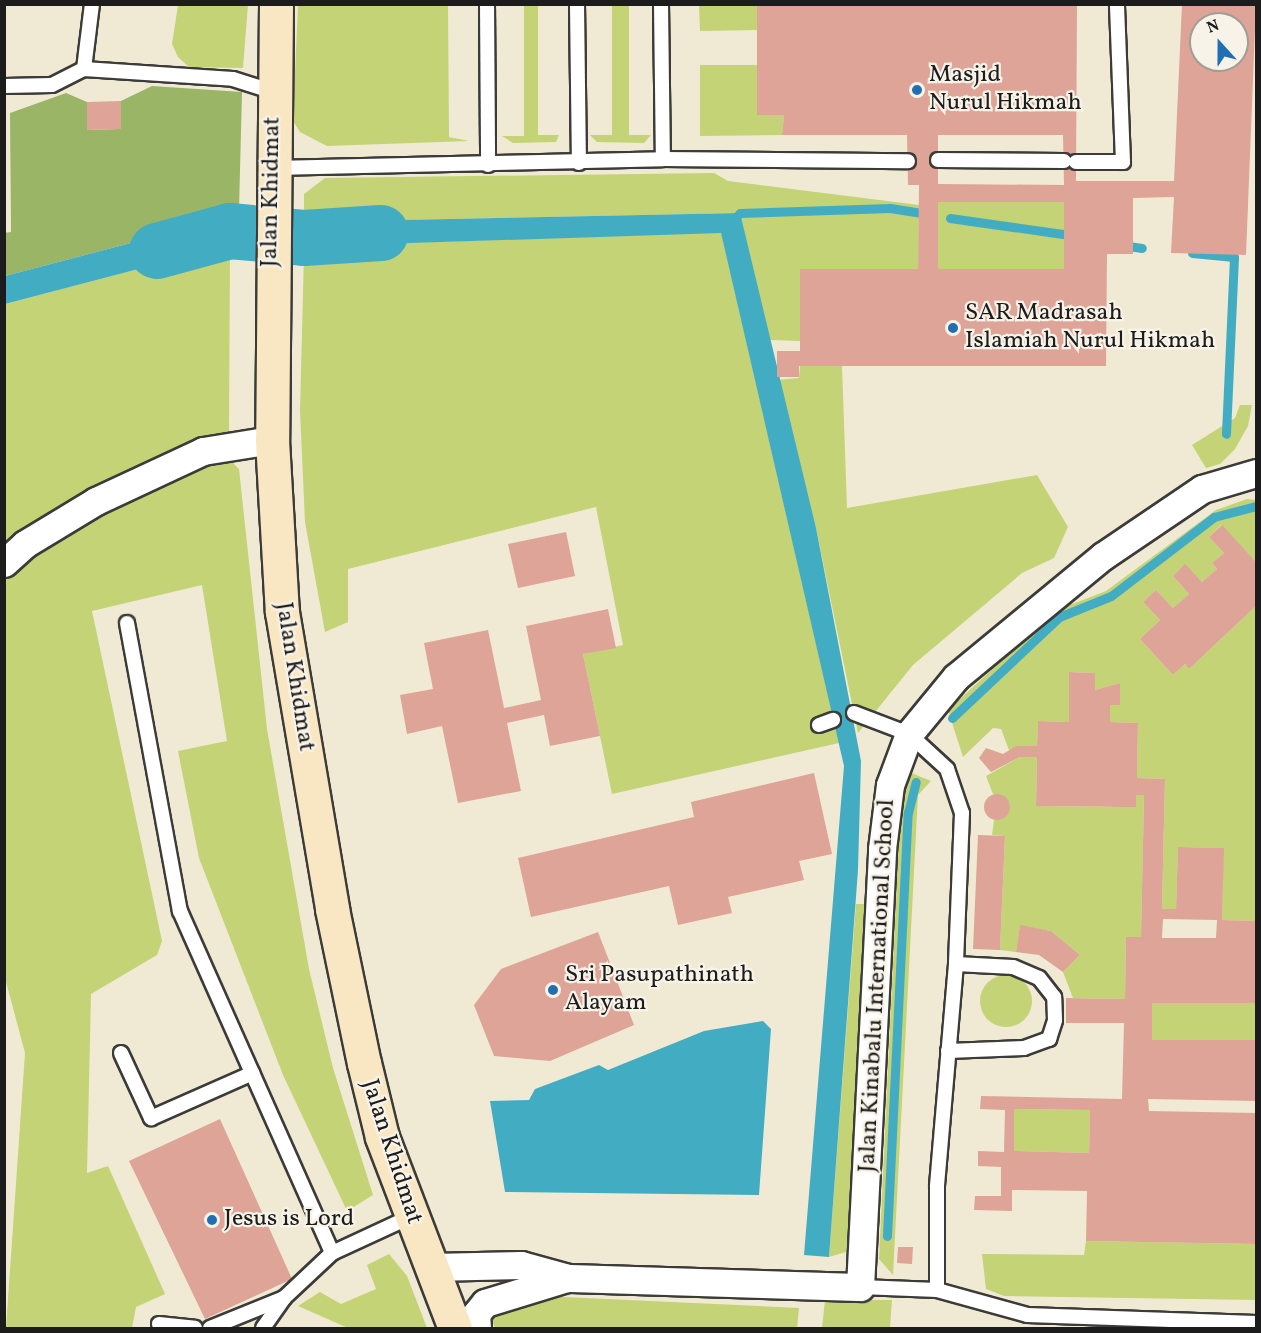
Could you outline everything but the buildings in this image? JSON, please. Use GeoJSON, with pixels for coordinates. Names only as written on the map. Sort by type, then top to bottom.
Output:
{"type":"FeatureCollection","features":[{"type":"Feature","properties":{"kind":"street","name":"Jalan Khidmat"},"geometry":{"type":"LineString","coordinates":[[276,4],[271,265],[272,440],[282,612],[332,909],[382,1137],[410,1217],[455,1329]]}},
{"type":"Feature","properties":{"kind":"street"},"geometry":{"type":"LineString","coordinates":[[4,563],[25,544],[96,501],[203,452],[272,440]]}},
{"type":"Feature","properties":{"kind":"street","name":"Jalan Kinabalu International School"},"geometry":{"type":"LineString","coordinates":[[860,1287],[882,849],[890,785],[909,734],[956,677],[1103,556],[1202,489],[1257,473]]}},
{"type":"Feature","properties":{"kind":"street"},"geometry":{"type":"LineString","coordinates":[[431,1267],[521,1265],[568,1278],[860,1287]]}},
{"type":"Feature","properties":{"kind":"street"},"geometry":{"type":"LineString","coordinates":[[477,1329],[476,1314],[484,1303],[568,1278]]}},
{"type":"Feature","properties":{"kind":"lane"},"geometry":{"type":"LineString","coordinates":[[84,69],[92,4]]}},
{"type":"Feature","properties":{"kind":"lane"},"geometry":{"type":"LineString","coordinates":[[487,4],[488,165]]}},
{"type":"Feature","properties":{"kind":"lane"},"geometry":{"type":"LineString","coordinates":[[577,4],[579,163]]}},
{"type":"Feature","properties":{"kind":"lane"},"geometry":{"type":"LineString","coordinates":[[661,4],[663,159]]}},
{"type":"Feature","properties":{"kind":"lane"},"geometry":{"type":"LineString","coordinates":[[938,160],[1123,162],[1117,4]]}},
{"type":"Feature","properties":{"kind":"lane"},"geometry":{"type":"LineString","coordinates":[[4,86],[52,85],[84,69],[233,79],[274,92]]}},
{"type":"Feature","properties":{"kind":"lane"},"geometry":{"type":"LineString","coordinates":[[273,183],[488,165],[663,159],[908,160]]}},
{"type":"Feature","properties":{"kind":"lane"},"geometry":{"type":"LineString","coordinates":[[127,623],[180,911],[332,1253]]}},
{"type":"Feature","properties":{"kind":"lane"},"geometry":{"type":"LineString","coordinates":[[854,713],[909,734],[947,769],[962,813],[956,964],[937,1187],[938,1290]]}},
{"type":"Feature","properties":{"kind":"lane"},"geometry":{"type":"LineString","coordinates":[[819,725],[833,720]]}},
{"type":"Feature","properties":{"kind":"lane"},"geometry":{"type":"LineString","coordinates":[[948,1051],[1024,1048],[1049,1039],[1055,1020],[1054,997],[1039,978],[1013,967],[956,964]]}},
{"type":"Feature","properties":{"kind":"lane"},"geometry":{"type":"LineString","coordinates":[[121,1053],[151,1118],[253,1073]]}},
{"type":"Feature","properties":{"kind":"lane"},"geometry":{"type":"LineString","coordinates":[[263,1329],[284,1298],[332,1253],[410,1217]]}},
{"type":"Feature","properties":{"kind":"lane"},"geometry":{"type":"LineString","coordinates":[[860,1287],[938,1290],[1027,1315],[1257,1323]]}},
{"type":"Feature","properties":{"kind":"lane"},"geometry":{"type":"LineString","coordinates":[[210,1329],[284,1298]]}},
{"type":"Feature","properties":{"kind":"lane"},"geometry":{"type":"LineString","coordinates":[[159,1324],[195,1329]]}},
{"type":"Feature","properties":{"kind":"green space"},"geometry":{"type":"Polygon","coordinates":[[[178,5],[248,5],[243,68],[189,67],[178,57],[172,44],[178,5]]]}},
{"type":"Feature","properties":{"kind":"green space"},"geometry":{"type":"Polygon","coordinates":[[[298,5],[448,5],[449,137],[469,141],[327,146],[300,132],[293,121],[298,5]]]}},
{"type":"Feature","properties":{"kind":"green space"},"geometry":{"type":"Polygon","coordinates":[[[524,5],[538,5],[538,135],[559,135],[556,142],[513,143],[502,136],[524,136],[524,5]]]}},
{"type":"Feature","properties":{"kind":"green space"},"geometry":{"type":"Polygon","coordinates":[[[612,5],[629,5],[629,135],[651,135],[644,143],[597,142],[590,135],[612,135],[612,5]]]}},
{"type":"Feature","properties":{"kind":"green space"},"geometry":{"type":"Polygon","coordinates":[[[699,5],[757,5],[757,30],[700,31],[699,5]]]}},
{"type":"Feature","properties":{"kind":"green space"},"geometry":{"type":"Polygon","coordinates":[[[700,65],[757,65],[757,115],[784,115],[782,135],[700,136],[700,65]]]}},
{"type":"Feature","properties":{"kind":"green space"},"geometry":{"type":"Polygon","coordinates":[[[152,86],[242,92],[239,210],[230,217],[5,276],[4,233],[11,232],[10,113],[66,93],[87,102],[87,130],[120,129],[121,101],[152,86]]]}},
{"type":"Feature","properties":{"kind":"green space"},"geometry":{"type":"Polygon","coordinates":[[[714,173],[728,181],[919,205],[918,269],[801,269],[800,341],[770,340],[739,213],[304,222],[304,194],[325,178],[714,173]]]}},
{"type":"Feature","properties":{"kind":"green space"},"geometry":{"type":"Polygon","coordinates":[[[938,202],[1064,202],[1064,269],[938,269],[938,202]]]}},
{"type":"Feature","properties":{"kind":"green space"},"geometry":{"type":"Polygon","coordinates":[[[721,232],[839,743],[612,794],[583,654],[623,645],[596,507],[348,569],[348,622],[325,632],[305,522],[300,411],[304,254],[320,246],[721,232]]]}},
{"type":"Feature","properties":{"kind":"green space"},"geometry":{"type":"Polygon","coordinates":[[[230,245],[229,435],[5,548],[5,304],[230,245]]]}},
{"type":"Feature","properties":{"kind":"green space"},"geometry":{"type":"Polygon","coordinates":[[[800,366],[842,366],[847,508],[1037,475],[1068,527],[1054,558],[1022,573],[913,665],[858,733],[816,528],[777,380],[799,378],[800,366]]]}},
{"type":"Feature","properties":{"kind":"green space"},"geometry":{"type":"Polygon","coordinates":[[[1240,405],[1252,405],[1248,426],[1235,449],[1220,464],[1206,468],[1192,445],[1235,418],[1240,405]]]}},
{"type":"Feature","properties":{"kind":"green space"},"geometry":{"type":"Polygon","coordinates":[[[226,456],[239,469],[267,729],[309,969],[333,1068],[373,1195],[347,1211],[283,1075],[199,858],[178,751],[227,741],[202,585],[92,611],[162,941],[157,955],[91,994],[87,1173],[108,1166],[165,1294],[136,1307],[132,1328],[6,1328],[25,1053],[5,978],[5,576],[29,551],[204,460],[226,456]]]}},
{"type":"Feature","properties":{"kind":"green space"},"geometry":{"type":"Polygon","coordinates":[[[1247,499],[1256,500],[1256,562],[1221,525],[1209,537],[1224,553],[1212,563],[1217,569],[1202,582],[1185,565],[1173,576],[1189,594],[1173,608],[1156,590],[1143,602],[1160,620],[1140,639],[1173,675],[1185,664],[1189,669],[1256,606],[1256,921],[1222,920],[1223,848],[1178,847],[1176,909],[1162,909],[1165,779],[1137,778],[1138,723],[1110,722],[1110,705],[1120,704],[1120,683],[1095,690],[1095,673],[1070,672],[1069,722],[1038,721],[1037,746],[1009,750],[1001,729],[993,728],[963,757],[948,710],[1057,610],[1106,591],[1216,510],[1247,499]]]}},
{"type":"Feature","properties":{"kind":"green space"},"geometry":{"type":"Polygon","coordinates":[[[1020,757],[1037,757],[1036,806],[1136,807],[1136,795],[1144,795],[1141,937],[1126,937],[1125,999],[1073,998],[1063,972],[1080,955],[1051,931],[1020,926],[1016,952],[1000,950],[1005,836],[992,835],[994,820],[1006,816],[1010,803],[993,794],[986,776],[1020,757]]]}},
{"type":"Feature","properties":{"kind":"green space"},"geometry":{"type":"Polygon","coordinates":[[[909,772],[931,781],[918,795],[893,1275],[879,1259],[901,795],[909,772]]]}},
{"type":"Feature","properties":{"kind":"green space"},"geometry":{"type":"Polygon","coordinates":[[[856,904],[865,904],[849,1251],[829,1257],[856,904]]]}},
{"type":"Feature","properties":{"kind":"green space"},"geometry":{"type":"Polygon","coordinates":[[[1006,975],[1016,977],[1024,983],[1030,991],[1032,1001],[1030,1011],[1024,1019],[1016,1025],[1006,1027],[996,1025],[988,1019],[982,1011],[980,1001],[982,991],[988,983],[996,977],[1006,975]]]}},
{"type":"Feature","properties":{"kind":"green space"},"geometry":{"type":"Polygon","coordinates":[[[1152,1003],[1256,1003],[1256,1040],[1152,1040],[1152,1003]]]}},
{"type":"Feature","properties":{"kind":"green space"},"geometry":{"type":"Polygon","coordinates":[[[1014,1109],[1090,1110],[1089,1153],[1014,1151],[1014,1109]]]}},
{"type":"Feature","properties":{"kind":"green space"},"geometry":{"type":"Polygon","coordinates":[[[1086,1241],[1256,1244],[1256,1300],[1004,1296],[986,1289],[982,1254],[1084,1255],[1086,1241]]]}},
{"type":"Feature","properties":{"kind":"green space"},"geometry":{"type":"Polygon","coordinates":[[[389,1254],[407,1276],[427,1328],[348,1328],[298,1306],[320,1292],[341,1304],[376,1289],[367,1265],[389,1254]]]}},
{"type":"Feature","properties":{"kind":"green space"},"geometry":{"type":"Polygon","coordinates":[[[542,1296],[799,1308],[797,1328],[495,1328],[489,1313],[542,1296]]]}},
{"type":"Feature","properties":{"kind":"green space"},"geometry":{"type":"Polygon","coordinates":[[[825,1300],[892,1300],[890,1328],[822,1328],[825,1300]]]}},
{"type":"Feature","properties":{"kind":"water"},"geometry":{"type":"Polygon","coordinates":[[[740,213],[816,528],[861,761],[858,870],[829,1257],[804,1255],[844,766],[721,233],[320,246],[304,254],[304,222],[740,213]]]}},
{"type":"Feature","properties":{"kind":"water"},"geometry":{"type":"Polygon","coordinates":[[[230,217],[230,245],[5,304],[5,276],[230,217]]]}},
{"type":"Feature","properties":{"kind":"water"},"geometry":{"type":"Polygon","coordinates":[[[763,1021],[771,1029],[759,1195],[505,1192],[490,1101],[529,1100],[535,1089],[599,1065],[608,1070],[704,1031],[763,1021]]]}},
{"type":"Feature","properties":{"kind":"waterway"},"geometry":{"type":"LineString","coordinates":[[733,220],[740,213],[890,208],[922,213]]}},
{"type":"Feature","properties":{"kind":"waterway"},"geometry":{"type":"LineString","coordinates":[[950,218],[1070,235]]}},
{"type":"Feature","properties":{"kind":"waterway"},"geometry":{"type":"LineString","coordinates":[[157,251],[230,231],[304,238],[381,233]]}},
{"type":"Feature","properties":{"kind":"waterway"},"geometry":{"type":"LineString","coordinates":[[1121,245],[1142,248]]}},
{"type":"Feature","properties":{"kind":"waterway"},"geometry":{"type":"LineString","coordinates":[[1192,253],[1234,257],[1226,434]]}},
{"type":"Feature","properties":{"kind":"waterway"},"geometry":{"type":"LineString","coordinates":[[952,718],[1059,617],[1111,596],[1214,517],[1256,506]]}},
{"type":"Feature","properties":{"kind":"waterway"},"geometry":{"type":"LineString","coordinates":[[887,1236],[908,813],[916,782]]}},
{"type":"Feature","properties":{"kind":"place","name":"Masjid Nurul Hikmah"},"geometry":{"type":"Point","coordinates":[917,90]}},
{"type":"Feature","properties":{"kind":"place","name":"SAR Madrasah Islamiah Nurul Hikmah"},"geometry":{"type":"Point","coordinates":[953,328]}},
{"type":"Feature","properties":{"kind":"place","name":"Sri Pasupathinath Alayam"},"geometry":{"type":"Point","coordinates":[553,990]}},
{"type":"Feature","properties":{"kind":"place","name":"Jesus is Lord"},"geometry":{"type":"Point","coordinates":[212,1220]}}]}
